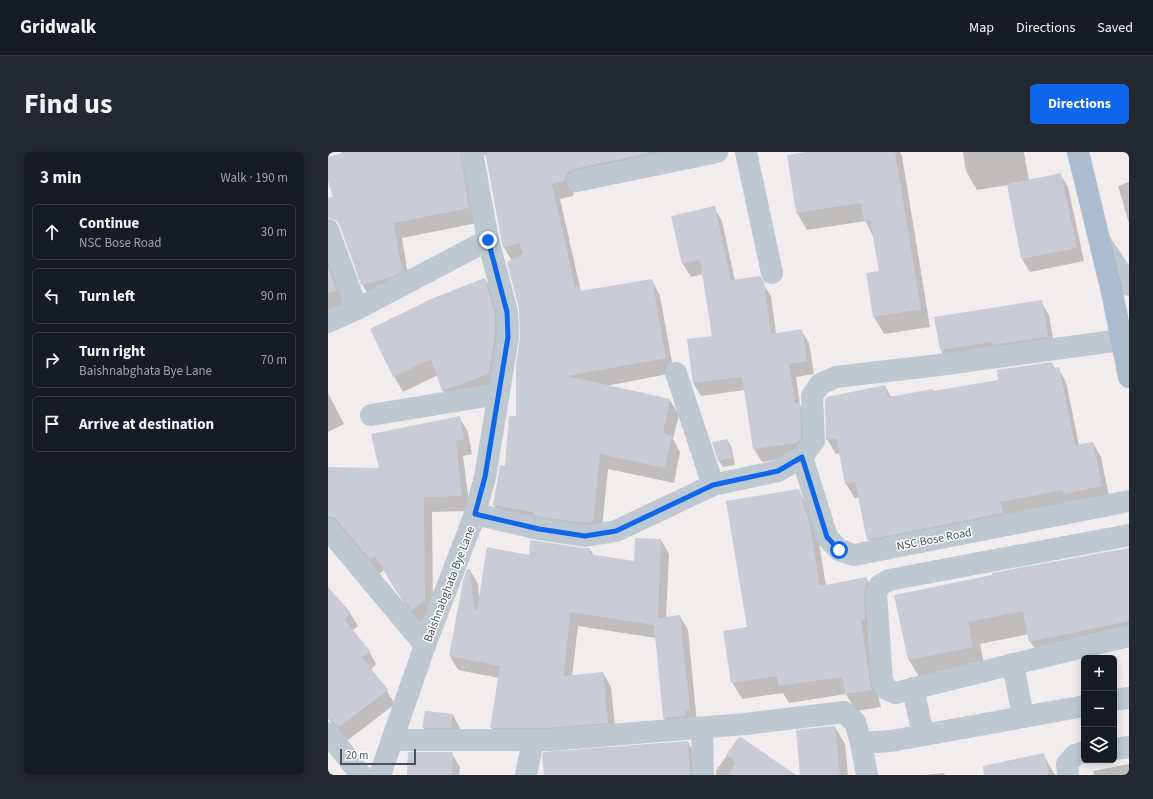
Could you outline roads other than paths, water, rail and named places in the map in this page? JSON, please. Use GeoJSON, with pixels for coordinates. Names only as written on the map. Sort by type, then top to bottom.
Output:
{"type":"FeatureCollection","features":[{"type":"Feature","properties":{"kind":"main road"},"geometry":{"type":"LineString","coordinates":[[1078,152],[1122,340],[1129,377]]}},
{"type":"Feature","properties":{"kind":"street","name":"Baishnabghata Bye Lane"},"geometry":{"type":"LineString","coordinates":[[380,775],[425,645],[475,514],[485,477],[508,337],[507,312],[488,240],[472,152]]}},
{"type":"Feature","properties":{"kind":"street"},"geometry":{"type":"LineString","coordinates":[[577,181],[717,152]]}},
{"type":"Feature","properties":{"kind":"street"},"geometry":{"type":"LineString","coordinates":[[746,152],[772,273]]}},
{"type":"Feature","properties":{"kind":"street"},"geometry":{"type":"LineString","coordinates":[[328,230],[357,309]]}},
{"type":"Feature","properties":{"kind":"street"},"geometry":{"type":"LineString","coordinates":[[328,322],[357,309],[488,240]]}},
{"type":"Feature","properties":{"kind":"street"},"geometry":{"type":"LineString","coordinates":[[1100,243],[1129,285]]}},
{"type":"Feature","properties":{"kind":"street"},"geometry":{"type":"LineString","coordinates":[[475,514],[539,529],[585,536],[616,531],[713,485],[778,471],[802,457],[814,441],[812,396],[820,384],[836,377],[939,365],[1122,340]]}},
{"type":"Feature","properties":{"kind":"street"},"geometry":{"type":"LineString","coordinates":[[676,373],[713,485]]}},
{"type":"Feature","properties":{"kind":"street"},"geometry":{"type":"LineString","coordinates":[[371,415],[499,394]]}},
{"type":"Feature","properties":{"kind":"street","name":"NSC Bose Road"},"geometry":{"type":"LineString","coordinates":[[802,457],[827,537],[839,550],[854,555],[1129,501]]}},
{"type":"Feature","properties":{"kind":"street"},"geometry":{"type":"LineString","coordinates":[[328,529],[425,645]]}},
{"type":"Feature","properties":{"kind":"street"},"geometry":{"type":"LineString","coordinates":[[1129,535],[889,580],[880,585],[876,593],[882,680],[886,689],[895,692],[1129,636]]}},
{"type":"Feature","properties":{"kind":"street"},"geometry":{"type":"LineString","coordinates":[[1012,664],[1023,717]]}},
{"type":"Feature","properties":{"kind":"street"},"geometry":{"type":"LineString","coordinates":[[913,688],[923,735]]}},
{"type":"Feature","properties":{"kind":"street"},"geometry":{"type":"LineString","coordinates":[[1117,700],[1129,698]]}},
{"type":"Feature","properties":{"kind":"street"},"geometry":{"type":"LineString","coordinates":[[861,743],[891,741],[1081,707]]}},
{"type":"Feature","properties":{"kind":"street"},"geometry":{"type":"LineString","coordinates":[[392,740],[550,740],[745,724],[844,712],[854,722],[861,743],[867,775]]}},
{"type":"Feature","properties":{"kind":"street"},"geometry":{"type":"LineString","coordinates":[[702,728],[702,775]]}},
{"type":"Feature","properties":{"kind":"street"},"geometry":{"type":"LineString","coordinates":[[328,733],[361,775]]}},
{"type":"Feature","properties":{"kind":"street"},"geometry":{"type":"LineString","coordinates":[[526,775],[533,740]]}},
{"type":"Feature","properties":{"kind":"street"},"geometry":{"type":"LineString","coordinates":[[1117,749],[1129,747]]}},
{"type":"Feature","properties":{"kind":"street"},"geometry":{"type":"LineString","coordinates":[[1068,775],[1067,764],[1075,755],[1081,753]]}}]}
